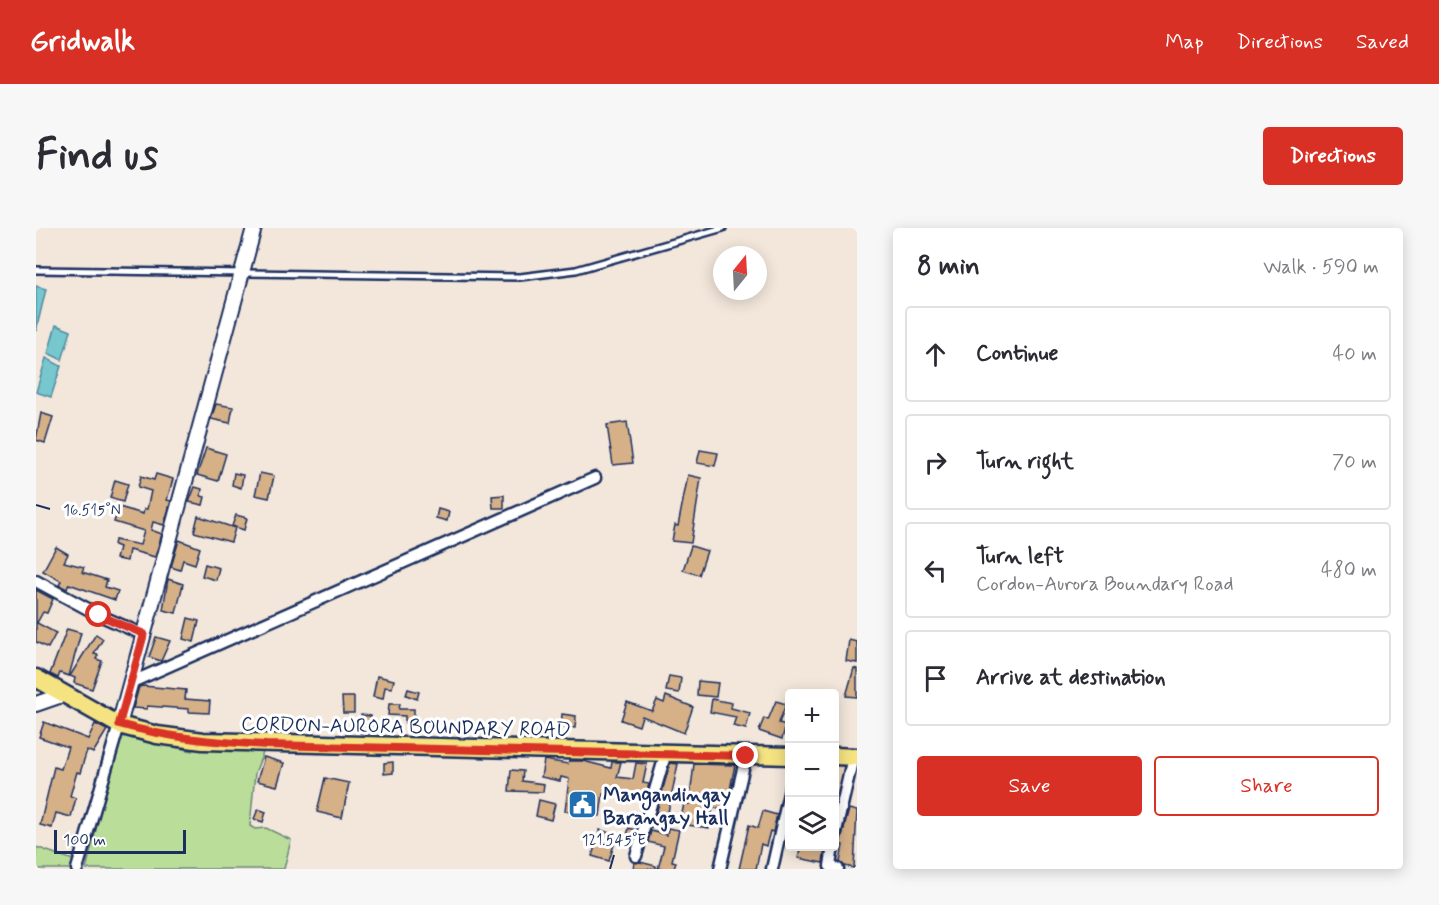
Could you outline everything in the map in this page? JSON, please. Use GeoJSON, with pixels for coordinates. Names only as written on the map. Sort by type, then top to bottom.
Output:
{"type":"FeatureCollection","features":[{"type":"Feature","properties":{"kind":"main road","name":"CORDON-AURORA BOUNDARY ROAD"},"geometry":{"type":"LineString","coordinates":[[36,678],[62,695],[119,724],[169,737],[266,745],[785,756]]}},
{"type":"Feature","properties":{"kind":"main road"},"geometry":{"type":"LineString","coordinates":[[839,756],[855,757]]}},
{"type":"Feature","properties":{"kind":"street"},"geometry":{"type":"LineString","coordinates":[[77,869],[144,634],[254,228]]}},
{"type":"Feature","properties":{"kind":"street"},"geometry":{"type":"LineString","coordinates":[[130,682],[595,478]]}},
{"type":"Feature","properties":{"kind":"street"},"geometry":{"type":"LineString","coordinates":[[36,581],[99,615],[144,634]]}},
{"type":"Feature","properties":{"kind":"street"},"geometry":{"type":"LineString","coordinates":[[36,704],[62,695]]}},
{"type":"Feature","properties":{"kind":"street"},"geometry":{"type":"LineString","coordinates":[[636,856],[666,752]]}},
{"type":"Feature","properties":{"kind":"street"},"geometry":{"type":"LineString","coordinates":[[720,869],[746,756]]}},
{"type":"Feature","properties":{"kind":"street"},"geometry":{"type":"LineString","coordinates":[[839,820],[855,757]]}},
{"type":"Feature","properties":{"kind":"street"},"geometry":{"type":"LineString","coordinates":[[772,869],[787,797]]}},
{"type":"Feature","properties":{"kind":"street"},"geometry":{"type":"LineString","coordinates":[[832,851],[830,863],[838,869]]}},
{"type":"Feature","properties":{"kind":"lane"},"geometry":{"type":"LineString","coordinates":[[36,270],[520,277],[576,270],[723,228]]}},
{"type":"Feature","properties":{"kind":"shaded area"},"geometry":{"type":"Polygon","coordinates":[[[839,760],[846,760],[839,792],[839,760]]]}},
{"type":"Feature","properties":{"kind":"shaded area"},"geometry":{"type":"Polygon","coordinates":[[[785,821],[785,850],[780,849],[785,821]]]}},
{"type":"Feature","properties":{"kind":"shaded area"},"geometry":{"type":"Polygon","coordinates":[[[791,851],[825,851],[823,857],[791,851]]]}},
{"type":"Feature","properties":{"kind":"green space"},"geometry":{"type":"Polygon","coordinates":[[[120,735],[192,751],[203,741],[266,745],[255,773],[250,826],[255,829],[266,828],[291,840],[284,869],[86,869],[120,735]]]}},
{"type":"Feature","properties":{"kind":"green space"},"geometry":{"type":"Polygon","coordinates":[[[36,847],[79,862],[77,869],[36,869],[36,847]]]}},
{"type":"Feature","properties":{"kind":"water"},"geometry":{"type":"Polygon","coordinates":[[[36,286],[46,289],[36,331],[36,286]]]}},
{"type":"Feature","properties":{"kind":"water"},"geometry":{"type":"Polygon","coordinates":[[[56,325],[71,331],[62,360],[48,353],[56,325]]]}},
{"type":"Feature","properties":{"kind":"water"},"geometry":{"type":"Polygon","coordinates":[[[46,358],[61,366],[51,397],[36,392],[46,358]]]}},
{"type":"Feature","properties":{"kind":"building"},"geometry":{"type":"Polygon","coordinates":[[[216,404],[233,407],[230,423],[211,419],[216,404]]]}},
{"type":"Feature","properties":{"kind":"building"},"geometry":{"type":"Polygon","coordinates":[[[41,413],[53,417],[45,443],[36,440],[41,413]]]}},
{"type":"Feature","properties":{"kind":"building"},"geometry":{"type":"Polygon","coordinates":[[[627,422],[633,463],[613,465],[607,425],[627,422]]]}},
{"type":"Feature","properties":{"kind":"building"},"geometry":{"type":"Polygon","coordinates":[[[206,448],[226,454],[218,481],[197,475],[206,448]]]}},
{"type":"Feature","properties":{"kind":"building"},"geometry":{"type":"Polygon","coordinates":[[[700,450],[718,453],[715,466],[697,463],[700,450]]]}},
{"type":"Feature","properties":{"kind":"building"},"geometry":{"type":"Polygon","coordinates":[[[234,473],[243,475],[241,488],[232,485],[234,473]]]}},
{"type":"Feature","properties":{"kind":"building"},"geometry":{"type":"Polygon","coordinates":[[[260,473],[274,476],[269,498],[255,495],[260,473]]]}},
{"type":"Feature","properties":{"kind":"building"},"geometry":{"type":"Polygon","coordinates":[[[156,474],[173,479],[167,500],[171,501],[164,525],[153,522],[151,530],[162,534],[155,557],[129,550],[127,561],[116,559],[119,547],[114,545],[115,540],[140,545],[144,531],[114,522],[119,507],[143,514],[144,509],[147,509],[151,491],[138,487],[141,476],[154,480],[156,474]]]}},
{"type":"Feature","properties":{"kind":"building"},"geometry":{"type":"Polygon","coordinates":[[[688,475],[701,478],[691,543],[672,541],[675,525],[678,526],[688,475]]]}},
{"type":"Feature","properties":{"kind":"building"},"geometry":{"type":"Polygon","coordinates":[[[115,480],[128,484],[123,502],[110,498],[115,480]]]}},
{"type":"Feature","properties":{"kind":"building"},"geometry":{"type":"Polygon","coordinates":[[[195,487],[202,489],[201,496],[205,497],[203,505],[189,502],[195,487]]]}},
{"type":"Feature","properties":{"kind":"building"},"geometry":{"type":"Polygon","coordinates":[[[504,495],[504,508],[493,508],[492,496],[504,495]]]}},
{"type":"Feature","properties":{"kind":"building"},"geometry":{"type":"Polygon","coordinates":[[[438,509],[449,512],[447,521],[436,518],[438,509]]]}},
{"type":"Feature","properties":{"kind":"building"},"geometry":{"type":"Polygon","coordinates":[[[236,515],[247,518],[244,530],[232,526],[236,515]]]}},
{"type":"Feature","properties":{"kind":"building"},"geometry":{"type":"Polygon","coordinates":[[[198,516],[235,528],[231,542],[194,532],[198,516]]]}},
{"type":"Feature","properties":{"kind":"building"},"geometry":{"type":"Polygon","coordinates":[[[179,540],[200,548],[195,564],[183,560],[180,570],[171,567],[179,540]]]}},
{"type":"Feature","properties":{"kind":"building"},"geometry":{"type":"Polygon","coordinates":[[[691,546],[707,551],[699,575],[683,570],[691,546]]]}},
{"type":"Feature","properties":{"kind":"building"},"geometry":{"type":"Polygon","coordinates":[[[56,547],[68,554],[64,562],[84,567],[82,572],[107,580],[105,587],[118,591],[115,600],[69,584],[67,589],[59,585],[61,581],[43,571],[56,547]]]}},
{"type":"Feature","properties":{"kind":"building"},"geometry":{"type":"Polygon","coordinates":[[[205,564],[219,568],[216,580],[202,576],[205,564]]]}},
{"type":"Feature","properties":{"kind":"building"},"geometry":{"type":"Polygon","coordinates":[[[168,579],[183,584],[176,613],[163,610],[168,579]]]}},
{"type":"Feature","properties":{"kind":"building"},"geometry":{"type":"Polygon","coordinates":[[[36,590],[53,599],[47,613],[43,612],[37,623],[56,633],[48,648],[36,642],[36,590]]]}},
{"type":"Feature","properties":{"kind":"building"},"geometry":{"type":"Polygon","coordinates":[[[188,618],[199,621],[194,642],[183,639],[188,618]]]}},
{"type":"Feature","properties":{"kind":"building"},"geometry":{"type":"Polygon","coordinates":[[[67,629],[81,633],[69,676],[60,673],[58,678],[50,674],[67,629]]]}},
{"type":"Feature","properties":{"kind":"building"},"geometry":{"type":"Polygon","coordinates":[[[96,634],[103,639],[94,654],[98,655],[96,659],[102,661],[92,689],[74,683],[75,678],[70,676],[96,634]]]}},
{"type":"Feature","properties":{"kind":"building"},"geometry":{"type":"Polygon","coordinates":[[[156,637],[170,641],[161,661],[149,657],[156,637]]]}},
{"type":"Feature","properties":{"kind":"building"},"geometry":{"type":"Polygon","coordinates":[[[849,640],[857,642],[857,663],[846,661],[849,640]]]}},
{"type":"Feature","properties":{"kind":"building"},"geometry":{"type":"Polygon","coordinates":[[[854,668],[857,669],[857,697],[846,696],[854,668]]]}},
{"type":"Feature","properties":{"kind":"building"},"geometry":{"type":"Polygon","coordinates":[[[377,676],[394,680],[392,688],[385,687],[383,699],[373,697],[377,676]]]}},
{"type":"Feature","properties":{"kind":"building"},"geometry":{"type":"Polygon","coordinates":[[[669,676],[681,678],[679,693],[666,691],[669,676]]]}},
{"type":"Feature","properties":{"kind":"building"},"geometry":{"type":"Polygon","coordinates":[[[698,681],[718,683],[716,697],[697,695],[698,681]]]}},
{"type":"Feature","properties":{"kind":"building"},"geometry":{"type":"Polygon","coordinates":[[[139,687],[186,690],[185,699],[210,701],[209,713],[147,706],[147,709],[133,708],[139,687]]]}},
{"type":"Feature","properties":{"kind":"building"},"geometry":{"type":"Polygon","coordinates":[[[408,689],[419,692],[417,699],[406,695],[408,689]]]}},
{"type":"Feature","properties":{"kind":"building"},"geometry":{"type":"Polygon","coordinates":[[[666,696],[693,707],[684,733],[642,716],[639,726],[621,720],[627,702],[652,711],[657,700],[664,703],[666,696]]]}},
{"type":"Feature","properties":{"kind":"building"},"geometry":{"type":"Polygon","coordinates":[[[342,697],[354,697],[354,713],[343,713],[342,697]]]}},
{"type":"Feature","properties":{"kind":"building"},"geometry":{"type":"Polygon","coordinates":[[[712,699],[732,703],[731,708],[750,713],[746,729],[733,726],[736,717],[710,712],[712,699]]]}},
{"type":"Feature","properties":{"kind":"building"},"geometry":{"type":"Polygon","coordinates":[[[776,701],[785,704],[779,723],[785,725],[782,739],[759,731],[764,718],[768,720],[776,701]]]}},
{"type":"Feature","properties":{"kind":"building"},"geometry":{"type":"Polygon","coordinates":[[[389,704],[400,704],[399,709],[414,709],[414,724],[405,723],[405,716],[388,715],[389,704]]]}},
{"type":"Feature","properties":{"kind":"building"},"geometry":{"type":"Polygon","coordinates":[[[562,714],[576,716],[575,728],[561,727],[562,714]]]}},
{"type":"Feature","properties":{"kind":"building"},"geometry":{"type":"Polygon","coordinates":[[[361,715],[371,716],[371,733],[361,733],[361,715]]]}},
{"type":"Feature","properties":{"kind":"building"},"geometry":{"type":"Polygon","coordinates":[[[44,722],[88,739],[95,724],[107,730],[93,753],[87,750],[80,773],[77,772],[70,796],[76,798],[71,817],[56,813],[52,828],[40,825],[54,767],[61,769],[68,747],[39,737],[44,722]]]}},
{"type":"Feature","properties":{"kind":"building"},"geometry":{"type":"Polygon","coordinates":[[[264,757],[284,763],[277,786],[257,781],[264,757]]]}},
{"type":"Feature","properties":{"kind":"building"},"geometry":{"type":"Polygon","coordinates":[[[544,760],[568,764],[569,761],[583,761],[611,768],[612,762],[621,762],[617,777],[633,779],[636,763],[647,764],[643,783],[649,784],[645,798],[603,794],[600,816],[565,811],[569,779],[561,777],[560,781],[541,777],[544,760]]]}},
{"type":"Feature","properties":{"kind":"building"},"geometry":{"type":"Polygon","coordinates":[[[393,762],[393,773],[384,774],[384,763],[393,762]]]}},
{"type":"Feature","properties":{"kind":"building"},"geometry":{"type":"Polygon","coordinates":[[[670,763],[678,764],[667,817],[656,814],[670,763]]]}},
{"type":"Feature","properties":{"kind":"building"},"geometry":{"type":"Polygon","coordinates":[[[694,764],[735,765],[726,810],[713,808],[709,828],[680,824],[684,803],[689,804],[694,764]]]}},
{"type":"Feature","properties":{"kind":"building"},"geometry":{"type":"Polygon","coordinates":[[[511,770],[523,771],[522,781],[544,784],[543,792],[509,791],[511,770]]]}},
{"type":"Feature","properties":{"kind":"building"},"geometry":{"type":"Polygon","coordinates":[[[325,778],[349,783],[342,818],[317,812],[325,778]]]}},
{"type":"Feature","properties":{"kind":"building"},"geometry":{"type":"Polygon","coordinates":[[[539,800],[555,804],[551,820],[536,816],[539,800]]]}},
{"type":"Feature","properties":{"kind":"building"},"geometry":{"type":"Polygon","coordinates":[[[258,809],[266,812],[263,822],[254,819],[258,809]]]}},
{"type":"Feature","properties":{"kind":"building"},"geometry":{"type":"Polygon","coordinates":[[[849,809],[857,811],[854,868],[840,862],[843,845],[840,844],[849,809]]]}},
{"type":"Feature","properties":{"kind":"building"},"geometry":{"type":"Polygon","coordinates":[[[763,811],[777,815],[773,832],[770,831],[766,846],[761,844],[756,869],[739,869],[749,825],[758,828],[763,811]]]}},
{"type":"Feature","properties":{"kind":"building"},"geometry":{"type":"Polygon","coordinates":[[[629,828],[636,830],[631,845],[625,843],[629,828]]]}},
{"type":"Feature","properties":{"kind":"building"},"geometry":{"type":"Polygon","coordinates":[[[668,828],[679,830],[672,861],[676,862],[674,869],[658,869],[664,846],[648,842],[651,831],[667,835],[668,828]]]}},
{"type":"Feature","properties":{"kind":"building"},"geometry":{"type":"Polygon","coordinates":[[[600,830],[617,835],[609,861],[592,856],[600,830]]]}},
{"type":"Feature","properties":{"kind":"building"},"geometry":{"type":"Polygon","coordinates":[[[800,851],[824,851],[823,863],[798,858],[800,851]]]}},
{"type":"Feature","properties":{"kind":"building"},"geometry":{"type":"Polygon","coordinates":[[[640,862],[656,866],[656,869],[633,869],[634,863],[640,862]]]}},
{"type":"Feature","properties":{"kind":"place","name":"Mangandingay Barangay Hall"},"geometry":{"type":"Point","coordinates":[582,805]}},
{"type":"Feature","properties":{"kind":"route"},"geometry":{"type":"LineString","coordinates":[[99,615],[144,634],[119,724],[157,735],[266,745],[666,752],[746,756]]}}]}
